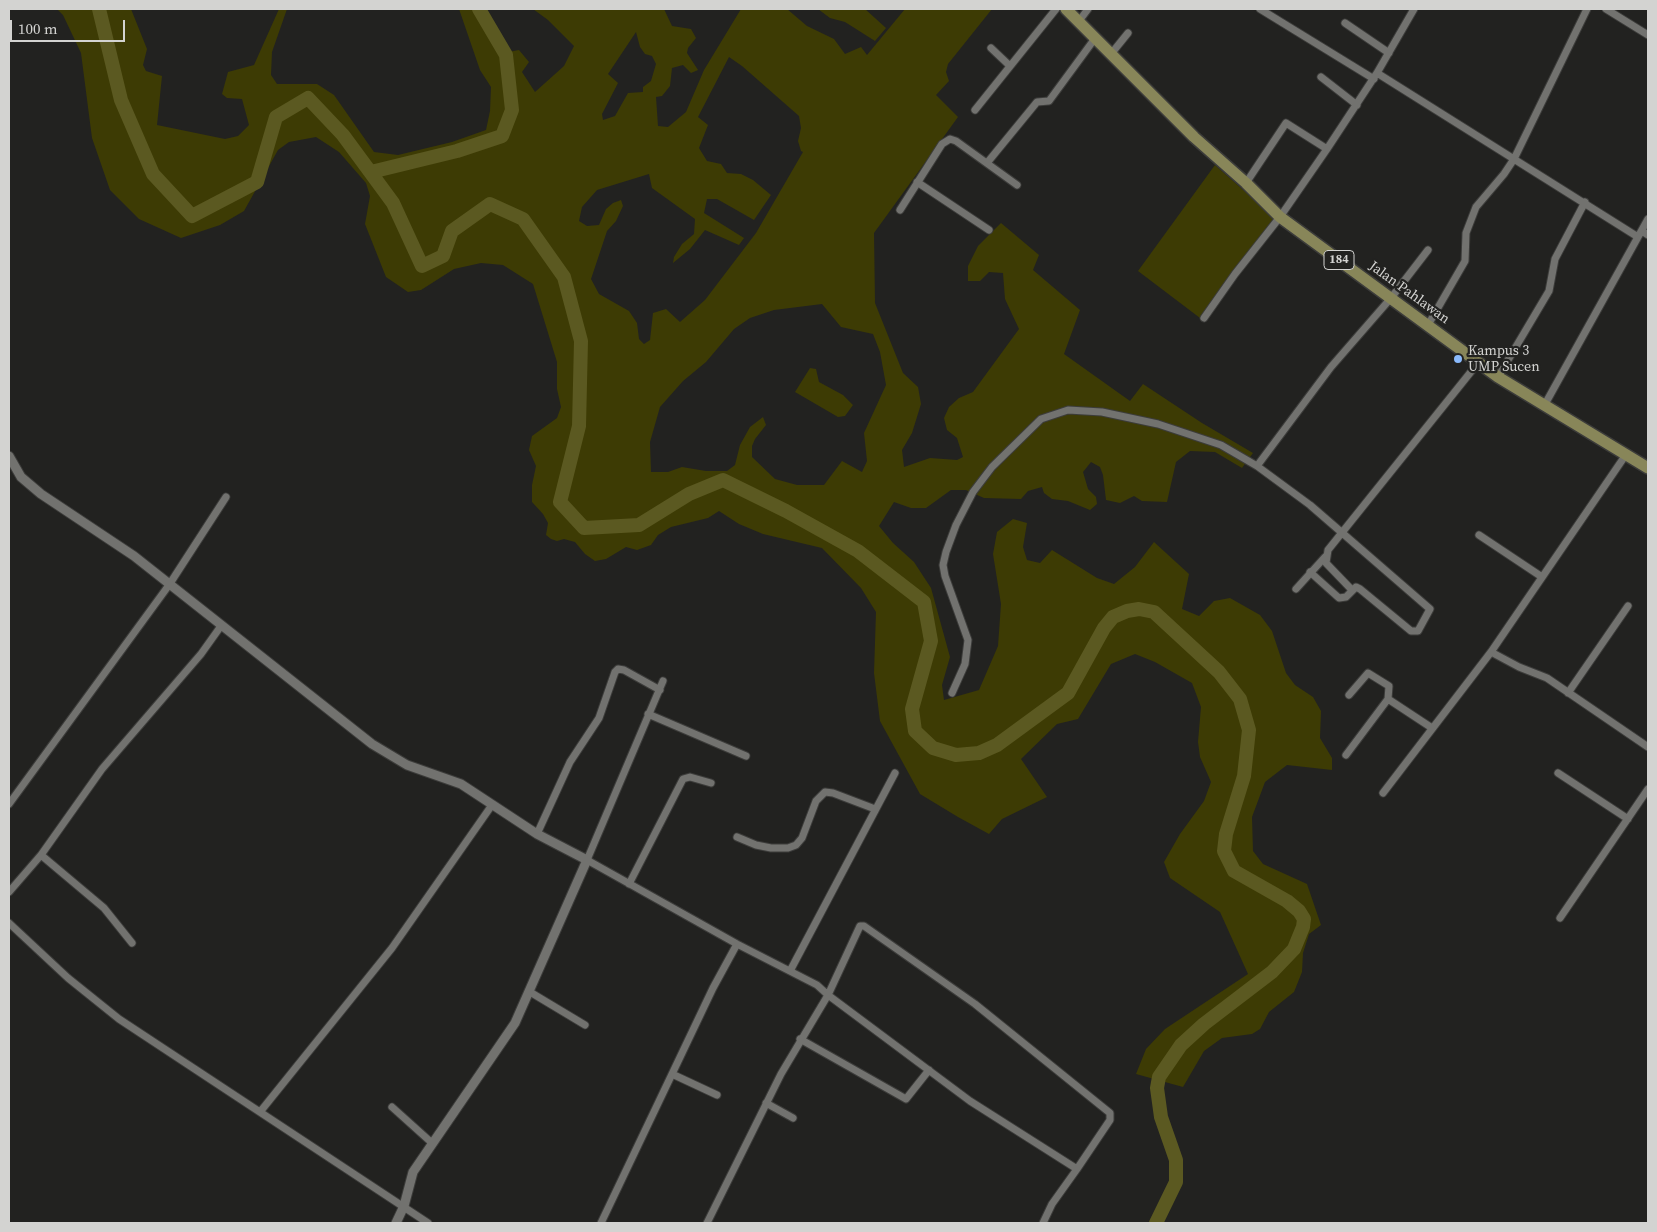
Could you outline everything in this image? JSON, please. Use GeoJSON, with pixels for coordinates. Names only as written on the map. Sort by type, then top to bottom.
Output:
{"type":"FeatureCollection","features":[{"type":"Feature","properties":{"kind":"main road","name":"Jalan Pahlawan"},"geometry":{"type":"LineString","coordinates":[[1066,9],[1194,137],[1246,183],[1280,217],[1498,377],[1625,456],[1648,468]]}},
{"type":"Feature","properties":{"kind":"street"},"geometry":{"type":"LineString","coordinates":[[975,110],[1056,9]]}},
{"type":"Feature","properties":{"kind":"street"},"geometry":{"type":"LineString","coordinates":[[1078,21],[1088,9]]}},
{"type":"Feature","properties":{"kind":"street"},"geometry":{"type":"LineString","coordinates":[[1260,9],[1585,202],[1643,234]]}},
{"type":"Feature","properties":{"kind":"street"},"geometry":{"type":"LineString","coordinates":[[1204,318],[1240,267],[1280,217],[1327,149],[1375,76],[1414,9]]}},
{"type":"Feature","properties":{"kind":"street"},"geometry":{"type":"LineString","coordinates":[[1428,325],[1465,261],[1466,232],[1476,207],[1514,159],[1587,9]]}},
{"type":"Feature","properties":{"kind":"street"},"geometry":{"type":"LineString","coordinates":[[1606,9],[1648,35]]}},
{"type":"Feature","properties":{"kind":"street"},"geometry":{"type":"LineString","coordinates":[[1345,22],[1389,53]]}},
{"type":"Feature","properties":{"kind":"street"},"geometry":{"type":"LineString","coordinates":[[1111,54],[1128,33]]}},
{"type":"Feature","properties":{"kind":"street"},"geometry":{"type":"LineString","coordinates":[[987,163],[1037,102],[1049,101],[1096,37]]}},
{"type":"Feature","properties":{"kind":"street"},"geometry":{"type":"LineString","coordinates":[[991,48],[1010,66]]}},
{"type":"Feature","properties":{"kind":"street"},"geometry":{"type":"LineString","coordinates":[[1321,77],[1357,104]]}},
{"type":"Feature","properties":{"kind":"street"},"geometry":{"type":"LineString","coordinates":[[1246,183],[1286,123],[1327,149]]}},
{"type":"Feature","properties":{"kind":"street"},"geometry":{"type":"LineString","coordinates":[[900,210],[942,144],[950,139],[956,141],[1017,185]]}},
{"type":"Feature","properties":{"kind":"street"},"geometry":{"type":"LineString","coordinates":[[917,182],[989,230]]}},
{"type":"Feature","properties":{"kind":"street"},"geometry":{"type":"LineString","coordinates":[[1498,377],[1549,291],[1555,259],[1585,202]]}},
{"type":"Feature","properties":{"kind":"street"},"geometry":{"type":"LineString","coordinates":[[1544,406],[1643,234],[1648,220]]}},
{"type":"Feature","properties":{"kind":"street"},"geometry":{"type":"LineString","coordinates":[[1257,466],[1331,367],[1392,298],[1428,250]]}},
{"type":"Feature","properties":{"kind":"street"},"geometry":{"type":"LineString","coordinates":[[1296,589],[1326,557],[1341,531],[1478,363]]}},
{"type":"Feature","properties":{"kind":"street"},"geometry":{"type":"LineString","coordinates":[[952,693],[966,664],[968,640],[945,576],[943,565],[946,552],[956,525],[974,492],[992,467],[1040,419],[1068,410],[1102,412],[1158,424],[1222,445],[1257,466],[1310,504],[1430,609],[1418,630],[1411,631],[1364,591],[1356,587],[1346,597],[1339,598],[1310,572]]}},
{"type":"Feature","properties":{"kind":"street"},"geometry":{"type":"LineString","coordinates":[[9,456],[21,477],[35,489],[134,556],[391,758],[461,784],[537,834],[737,944],[817,985],[970,1101],[1077,1169]]}},
{"type":"Feature","properties":{"kind":"street"},"geometry":{"type":"LineString","coordinates":[[1383,793],[1490,652],[1625,456]]}},
{"type":"Feature","properties":{"kind":"street"},"geometry":{"type":"LineString","coordinates":[[9,804],[169,585],[226,497]]}},
{"type":"Feature","properties":{"kind":"street"},"geometry":{"type":"LineString","coordinates":[[1479,536],[1542,577]]}},
{"type":"Feature","properties":{"kind":"street"},"geometry":{"type":"LineString","coordinates":[[1326,557],[1328,566],[1352,590]]}},
{"type":"Feature","properties":{"kind":"street"},"geometry":{"type":"LineString","coordinates":[[1568,693],[1628,606]]}},
{"type":"Feature","properties":{"kind":"street"},"geometry":{"type":"LineString","coordinates":[[9,892],[41,855],[102,769],[222,626]]}},
{"type":"Feature","properties":{"kind":"street"},"geometry":{"type":"LineString","coordinates":[[1490,652],[1519,668],[1547,678],[1648,747]]}},
{"type":"Feature","properties":{"kind":"street"},"geometry":{"type":"LineString","coordinates":[[537,834],[566,770],[598,718],[615,672],[618,669],[624,670],[660,690]]}},
{"type":"Feature","properties":{"kind":"street"},"geometry":{"type":"LineString","coordinates":[[1346,755],[1388,699],[1389,686],[1368,673],[1350,695]]}},
{"type":"Feature","properties":{"kind":"street"},"geometry":{"type":"LineString","coordinates":[[396,1223],[404,1206],[413,1172],[502,1043],[530,992],[648,714],[664,682]]}},
{"type":"Feature","properties":{"kind":"street"},"geometry":{"type":"LineString","coordinates":[[1388,699],[1432,728]]}},
{"type":"Feature","properties":{"kind":"street"},"geometry":{"type":"LineString","coordinates":[[648,714],[746,756]]}},
{"type":"Feature","properties":{"kind":"street"},"geometry":{"type":"LineString","coordinates":[[790,971],[895,773]]}},
{"type":"Feature","properties":{"kind":"street"},"geometry":{"type":"LineString","coordinates":[[1558,773],[1628,819]]}},
{"type":"Feature","properties":{"kind":"street"},"geometry":{"type":"LineString","coordinates":[[629,884],[683,780],[690,777],[711,783]]}},
{"type":"Feature","properties":{"kind":"street"},"geometry":{"type":"LineString","coordinates":[[1560,918],[1648,789]]}},
{"type":"Feature","properties":{"kind":"street"},"geometry":{"type":"LineString","coordinates":[[737,836],[756,845],[771,848],[796,846],[802,838],[816,802],[825,792],[833,793],[875,809]]}},
{"type":"Feature","properties":{"kind":"street"},"geometry":{"type":"LineString","coordinates":[[260,1112],[392,948],[492,805]]}},
{"type":"Feature","properties":{"kind":"street"},"geometry":{"type":"LineString","coordinates":[[41,855],[104,908],[132,943]]}},
{"type":"Feature","properties":{"kind":"street"},"geometry":{"type":"LineString","coordinates":[[9,923],[68,978],[119,1019],[428,1223]]}},
{"type":"Feature","properties":{"kind":"street"},"geometry":{"type":"LineString","coordinates":[[707,1223],[766,1103],[800,1039],[828,995],[858,928],[864,926],[975,1004],[1110,1113],[1110,1120],[1047,1212],[1043,1223]]}},
{"type":"Feature","properties":{"kind":"street"},"geometry":{"type":"LineString","coordinates":[[601,1223],[713,988],[737,944]]}},
{"type":"Feature","properties":{"kind":"street"},"geometry":{"type":"LineString","coordinates":[[530,992],[585,1025]]}},
{"type":"Feature","properties":{"kind":"street"},"geometry":{"type":"LineString","coordinates":[[800,1039],[906,1099],[929,1070]]}},
{"type":"Feature","properties":{"kind":"street"},"geometry":{"type":"LineString","coordinates":[[672,1074],[717,1095]]}},
{"type":"Feature","properties":{"kind":"street"},"geometry":{"type":"LineString","coordinates":[[766,1103],[793,1118]]}},
{"type":"Feature","properties":{"kind":"street"},"geometry":{"type":"LineString","coordinates":[[392,1107],[432,1143]]}},
{"type":"Feature","properties":{"kind":"shaded area"},"geometry":{"type":"Polygon","coordinates":[[[57,9],[131,9],[147,49],[143,65],[146,71],[162,76],[157,125],[225,139],[238,136],[249,125],[242,99],[227,98],[222,94],[228,72],[254,65],[279,9],[287,9],[272,52],[271,75],[277,84],[317,84],[334,95],[374,152],[398,155],[452,142],[486,130],[490,111],[491,87],[480,70],[459,9],[484,9],[490,23],[508,52],[519,50],[529,62],[522,72],[535,92],[564,66],[574,46],[548,20],[533,9],[664,9],[672,26],[691,29],[696,38],[688,48],[687,53],[698,70],[691,73],[683,65],[672,68],[670,86],[662,96],[656,97],[658,126],[668,127],[686,112],[704,70],[741,9],[787,9],[807,26],[834,39],[845,54],[861,47],[867,55],[905,9],[992,9],[948,64],[946,72],[949,81],[936,95],[958,117],[874,233],[875,303],[903,373],[918,387],[921,404],[912,433],[902,450],[904,467],[930,458],[957,460],[963,457],[957,438],[947,430],[944,418],[949,407],[959,398],[973,392],[1019,329],[1005,299],[1003,273],[989,272],[980,281],[968,281],[968,266],[978,246],[1001,223],[1039,255],[1033,270],[1080,310],[1064,354],[1130,401],[1143,384],[1202,423],[1253,453],[1242,468],[1215,452],[1190,451],[1176,462],[1167,502],[1142,501],[1134,496],[1120,503],[1106,500],[1103,475],[1100,467],[1091,462],[1083,472],[1088,489],[1096,497],[1097,504],[1090,510],[1068,501],[1052,499],[1044,493],[1042,487],[1028,491],[1021,499],[984,498],[966,490],[951,490],[926,508],[911,508],[894,502],[879,526],[893,543],[914,562],[931,588],[950,657],[942,685],[944,700],[979,690],[998,646],[1001,604],[993,554],[997,532],[1013,519],[1027,523],[1023,547],[1027,560],[1040,563],[1052,550],[1097,578],[1114,584],[1135,567],[1154,542],[1189,574],[1182,609],[1199,616],[1214,601],[1230,598],[1260,615],[1272,631],[1286,673],[1295,685],[1313,697],[1321,711],[1320,738],[1332,758],[1332,770],[1287,765],[1265,782],[1252,817],[1253,851],[1263,864],[1307,884],[1321,925],[1309,934],[1303,953],[1302,972],[1294,992],[1269,1012],[1260,1029],[1252,1034],[1222,1038],[1204,1051],[1183,1087],[1136,1074],[1146,1049],[1165,1029],[1248,974],[1220,912],[1170,878],[1164,862],[1180,834],[1204,801],[1211,782],[1200,757],[1198,742],[1201,707],[1192,683],[1155,662],[1135,654],[1111,664],[1078,719],[1057,724],[1021,759],[1047,797],[1002,819],[989,834],[958,817],[920,794],[880,721],[874,673],[876,612],[861,588],[822,548],[763,534],[739,524],[719,511],[708,518],[671,527],[658,535],[651,545],[637,550],[626,547],[606,559],[595,561],[585,554],[575,542],[564,539],[557,541],[546,535],[548,523],[532,502],[532,485],[536,466],[529,450],[532,436],[557,418],[561,407],[557,389],[557,362],[533,284],[503,265],[481,263],[454,269],[421,290],[408,292],[386,277],[365,224],[370,196],[366,183],[339,152],[316,137],[289,142],[278,150],[244,211],[220,225],[181,238],[139,219],[110,190],[92,138],[81,53],[63,15],[57,9]],[[636,32],[608,74],[618,83],[602,114],[603,120],[615,116],[628,93],[643,92],[643,87],[651,81],[656,64],[652,56],[645,54],[640,47],[636,32]],[[729,57],[698,117],[708,125],[699,148],[707,161],[721,164],[727,173],[741,174],[753,180],[771,195],[754,220],[717,199],[707,199],[704,213],[744,238],[739,245],[705,230],[690,249],[673,263],[674,257],[682,244],[694,234],[695,219],[652,188],[649,174],[597,190],[582,207],[579,221],[587,226],[599,225],[606,209],[613,203],[621,200],[623,206],[616,221],[607,231],[591,279],[599,294],[629,311],[637,323],[639,339],[644,344],[650,340],[653,313],[666,309],[680,322],[705,300],[756,233],[803,152],[798,141],[801,128],[799,116],[729,57]],[[822,304],[774,310],[750,318],[734,329],[706,362],[683,381],[660,407],[650,442],[651,472],[668,472],[682,467],[706,471],[727,471],[735,465],[740,445],[750,427],[763,417],[766,425],[755,439],[752,446],[752,457],[775,479],[797,485],[824,485],[842,461],[862,472],[867,461],[864,433],[886,385],[880,352],[873,334],[841,327],[822,304]]]}},
{"type":"Feature","properties":{"kind":"shaded area"},"geometry":{"type":"Polygon","coordinates":[[[818,9],[865,9],[886,28],[875,41],[845,22],[830,18],[818,9]]]}},
{"type":"Feature","properties":{"kind":"shaded area"},"geometry":{"type":"Polygon","coordinates":[[[1215,165],[1276,219],[1200,318],[1138,271],[1215,165]]]}},
{"type":"Feature","properties":{"kind":"shaded area"},"geometry":{"type":"Polygon","coordinates":[[[810,368],[816,369],[819,382],[843,395],[853,405],[845,416],[838,417],[795,392],[810,368]]]}},
{"type":"Feature","properties":{"kind":"waterway"},"geometry":{"type":"LineString","coordinates":[[99,9],[121,100],[153,174],[192,216],[257,182],[276,117],[308,98],[343,135],[393,203],[422,266],[443,256],[452,231],[490,204],[523,219],[564,277],[581,341],[579,426],[560,502],[584,528],[639,525],[689,494],[723,480],[786,511],[858,551],[924,602],[931,641],[912,709],[915,731],[933,748],[956,755],[979,753],[997,745],[1068,693],[1104,628],[1113,617],[1127,611],[1139,609],[1154,612],[1219,672],[1240,699],[1249,730],[1244,776],[1226,834],[1224,851],[1234,871],[1287,901],[1299,911],[1304,919],[1303,927],[1294,949],[1272,972],[1204,1024],[1181,1045],[1159,1077],[1157,1088],[1161,1117],[1176,1160],[1176,1182],[1156,1223]]}},
{"type":"Feature","properties":{"kind":"waterway"},"geometry":{"type":"LineString","coordinates":[[371,172],[457,151],[502,136],[512,110],[506,55],[479,9]]}},
{"type":"Feature","properties":{"kind":"place","name":"Kampus 3 UMP Sucen"},"geometry":{"type":"Point","coordinates":[1458,359]}}]}
